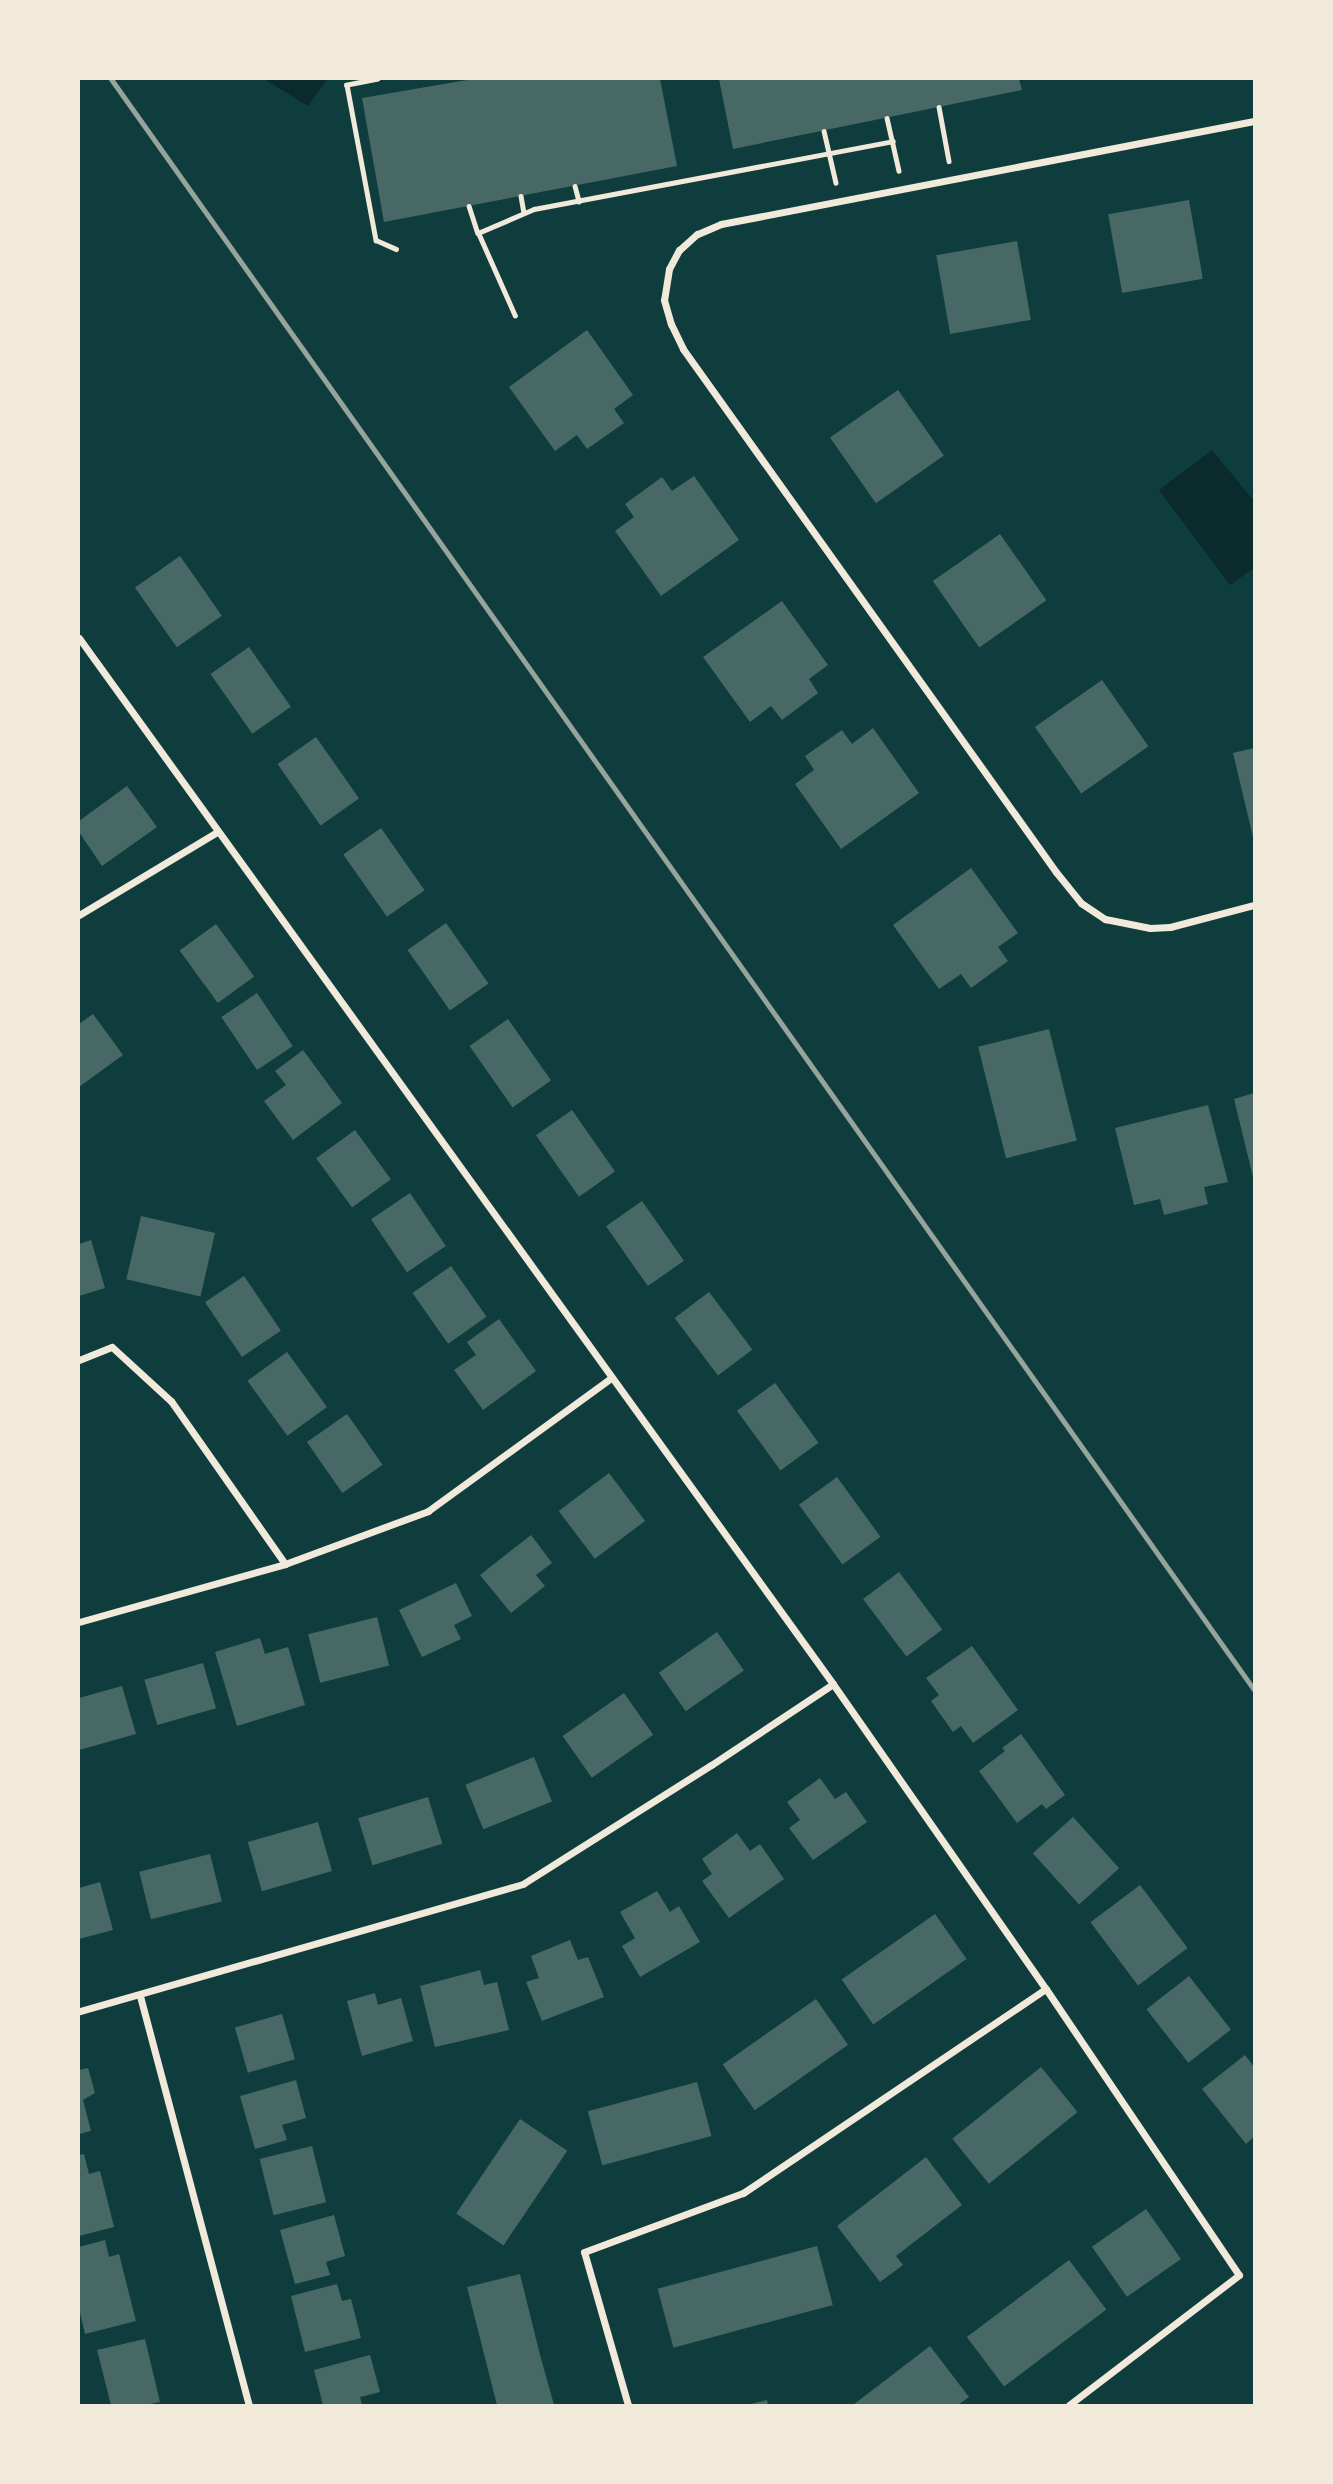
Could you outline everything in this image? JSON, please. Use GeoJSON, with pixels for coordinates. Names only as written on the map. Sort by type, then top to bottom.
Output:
{"type":"FeatureCollection","features":[{"type":"Feature","properties":{"kind":"street"},"geometry":{"type":"LineString","coordinates":[[1254,121],[721,224],[687,241],[673,260],[664,289],[665,311],[684,349],[1056,872],[1081,903],[1105,919],[1150,928],[1170,927],[1254,905]]}},
{"type":"Feature","properties":{"kind":"street"},"geometry":{"type":"LineString","coordinates":[[79,638],[216,832],[833,1684],[1239,2275],[1069,2405]]}},
{"type":"Feature","properties":{"kind":"street"},"geometry":{"type":"LineString","coordinates":[[79,915],[216,832]]}},
{"type":"Feature","properties":{"kind":"street"},"geometry":{"type":"LineString","coordinates":[[79,1360],[112,1347],[171,1401],[285,1564]]}},
{"type":"Feature","properties":{"kind":"street"},"geometry":{"type":"LineString","coordinates":[[79,1622],[285,1564],[428,1511],[611,1378]]}},
{"type":"Feature","properties":{"kind":"street"},"geometry":{"type":"LineString","coordinates":[[79,2011],[140,1996],[523,1884],[833,1684]]}},
{"type":"Feature","properties":{"kind":"street"},"geometry":{"type":"LineString","coordinates":[[628,2405],[584,2252],[743,2193],[1045,1989]]}},
{"type":"Feature","properties":{"kind":"street"},"geometry":{"type":"LineString","coordinates":[[140,1996],[249,2405]]}},
{"type":"Feature","properties":{"kind":"path"},"geometry":{"type":"LineString","coordinates":[[378,79],[347,85],[376,240],[396,248]]}},
{"type":"Feature","properties":{"kind":"path"},"geometry":{"type":"LineString","coordinates":[[939,107],[952,180]]}},
{"type":"Feature","properties":{"kind":"path"},"geometry":{"type":"LineString","coordinates":[[887,118],[903,189]]}},
{"type":"Feature","properties":{"kind":"path"},"geometry":{"type":"LineString","coordinates":[[824,131],[840,201]]}},
{"type":"Feature","properties":{"kind":"path"},"geometry":{"type":"LineString","coordinates":[[478,233],[524,214],[579,201],[893,141]]}},
{"type":"Feature","properties":{"kind":"path"},"geometry":{"type":"LineString","coordinates":[[575,186],[579,201]]}},
{"type":"Feature","properties":{"kind":"path"},"geometry":{"type":"LineString","coordinates":[[521,196],[524,214]]}},
{"type":"Feature","properties":{"kind":"path"},"geometry":{"type":"LineString","coordinates":[[469,206],[478,233],[515,316]]}},
{"type":"Feature","properties":{"kind":"water"},"geometry":{"type":"Polygon","coordinates":[[[264,79],[327,79],[308,106],[264,79]]]}},
{"type":"Feature","properties":{"kind":"water"},"geometry":{"type":"Polygon","coordinates":[[[1212,450],[1254,501],[1254,568],[1230,585],[1159,490],[1212,450]]]}},
{"type":"Feature","properties":{"kind":"building"},"geometry":{"type":"Polygon","coordinates":[[[473,79],[660,79],[677,166],[384,222],[362,98],[473,79]]]}},
{"type":"Feature","properties":{"kind":"building"},"geometry":{"type":"Polygon","coordinates":[[[719,79],[1019,79],[1022,90],[733,149],[719,79]]]}},
{"type":"Feature","properties":{"kind":"building"},"geometry":{"type":"Polygon","coordinates":[[[1189,200],[1203,279],[1122,293],[1108,214],[1189,200]]]}},
{"type":"Feature","properties":{"kind":"building"},"geometry":{"type":"Polygon","coordinates":[[[1017,241],[1031,320],[950,334],[936,255],[1017,241]]]}},
{"type":"Feature","properties":{"kind":"building"},"geometry":{"type":"Polygon","coordinates":[[[587,330],[633,395],[614,409],[624,423],[587,449],[577,435],[555,451],[509,387],[587,330]]]}},
{"type":"Feature","properties":{"kind":"building"},"geometry":{"type":"Polygon","coordinates":[[[898,390],[944,456],[876,503],[830,438],[898,390]]]}},
{"type":"Feature","properties":{"kind":"building"},"geometry":{"type":"Polygon","coordinates":[[[694,476],[739,540],[661,596],[615,531],[634,517],[625,504],[662,477],[672,491],[694,476]]]}},
{"type":"Feature","properties":{"kind":"building"},"geometry":{"type":"Polygon","coordinates":[[[1000,534],[1046,600],[979,647],[933,581],[1000,534]]]}},
{"type":"Feature","properties":{"kind":"building"},"geometry":{"type":"Polygon","coordinates":[[[180,556],[222,616],[177,647],[135,588],[180,556]]]}},
{"type":"Feature","properties":{"kind":"building"},"geometry":{"type":"Polygon","coordinates":[[[782,601],[828,665],[809,679],[818,693],[782,720],[771,706],[750,722],[703,657],[782,601]]]}},
{"type":"Feature","properties":{"kind":"building"},"geometry":{"type":"Polygon","coordinates":[[[249,647],[291,707],[252,734],[210,674],[249,647]]]}},
{"type":"Feature","properties":{"kind":"building"},"geometry":{"type":"Polygon","coordinates":[[[1102,680],[1148,746],[1081,793],[1035,727],[1102,680]]]}},
{"type":"Feature","properties":{"kind":"building"},"geometry":{"type":"Polygon","coordinates":[[[873,728],[919,793],[841,849],[795,784],[814,770],[805,756],[842,730],[852,744],[873,728]]]}},
{"type":"Feature","properties":{"kind":"building"},"geometry":{"type":"Polygon","coordinates":[[[316,737],[359,798],[321,825],[277,764],[316,737]]]}},
{"type":"Feature","properties":{"kind":"building"},"geometry":{"type":"Polygon","coordinates":[[[1254,748],[1254,837],[1253,837],[1233,753],[1254,748]]]}},
{"type":"Feature","properties":{"kind":"building"},"geometry":{"type":"Polygon","coordinates":[[[127,786],[157,827],[102,866],[79,832],[79,821],[127,786]]]}},
{"type":"Feature","properties":{"kind":"building"},"geometry":{"type":"Polygon","coordinates":[[[381,828],[425,890],[387,917],[343,854],[381,828]]]}},
{"type":"Feature","properties":{"kind":"building"},"geometry":{"type":"Polygon","coordinates":[[[971,868],[1018,933],[998,947],[1008,961],[971,988],[961,974],[939,989],[893,925],[971,868]]]}},
{"type":"Feature","properties":{"kind":"building"},"geometry":{"type":"Polygon","coordinates":[[[446,923],[488,984],[450,1011],[407,950],[446,923]]]}},
{"type":"Feature","properties":{"kind":"building"},"geometry":{"type":"Polygon","coordinates":[[[216,924],[254,977],[218,1003],[180,950],[216,924]]]}},
{"type":"Feature","properties":{"kind":"building"},"geometry":{"type":"Polygon","coordinates":[[[257,993],[293,1046],[257,1070],[221,1017],[257,993]]]}},
{"type":"Feature","properties":{"kind":"building"},"geometry":{"type":"Polygon","coordinates":[[[93,1014],[123,1055],[79,1087],[79,1024],[93,1014]]]}},
{"type":"Feature","properties":{"kind":"building"},"geometry":{"type":"Polygon","coordinates":[[[508,1019],[551,1080],[513,1107],[469,1046],[508,1019]]]}},
{"type":"Feature","properties":{"kind":"building"},"geometry":{"type":"Polygon","coordinates":[[[1049,1029],[1077,1141],[1006,1158],[978,1047],[1049,1029]]]}},
{"type":"Feature","properties":{"kind":"building"},"geometry":{"type":"Polygon","coordinates":[[[303,1050],[342,1103],[293,1140],[264,1101],[286,1085],[275,1071],[303,1050]]]}},
{"type":"Feature","properties":{"kind":"building"},"geometry":{"type":"Polygon","coordinates":[[[1254,1093],[1254,1176],[1253,1177],[1234,1099],[1254,1093]]]}},
{"type":"Feature","properties":{"kind":"building"},"geometry":{"type":"Polygon","coordinates":[[[1208,1105],[1228,1182],[1204,1187],[1208,1204],[1164,1215],[1160,1199],[1134,1205],[1115,1128],[1208,1105]]]}},
{"type":"Feature","properties":{"kind":"building"},"geometry":{"type":"Polygon","coordinates":[[[572,1110],[615,1171],[579,1197],[536,1135],[572,1110]]]}},
{"type":"Feature","properties":{"kind":"building"},"geometry":{"type":"Polygon","coordinates":[[[355,1130],[391,1179],[352,1208],[316,1158],[355,1130]]]}},
{"type":"Feature","properties":{"kind":"building"},"geometry":{"type":"Polygon","coordinates":[[[410,1193],[446,1246],[407,1272],[371,1219],[410,1193]]]}},
{"type":"Feature","properties":{"kind":"building"},"geometry":{"type":"Polygon","coordinates":[[[642,1201],[684,1261],[648,1286],[606,1226],[642,1201]]]}},
{"type":"Feature","properties":{"kind":"building"},"geometry":{"type":"Polygon","coordinates":[[[141,1216],[215,1233],[200,1296],[126,1279],[141,1216]]]}},
{"type":"Feature","properties":{"kind":"building"},"geometry":{"type":"Polygon","coordinates":[[[91,1240],[105,1288],[79,1296],[79,1244],[91,1240]]]}},
{"type":"Feature","properties":{"kind":"building"},"geometry":{"type":"Polygon","coordinates":[[[451,1266],[487,1317],[448,1344],[412,1293],[451,1266]]]}},
{"type":"Feature","properties":{"kind":"building"},"geometry":{"type":"Polygon","coordinates":[[[244,1276],[281,1331],[242,1357],[205,1302],[244,1276]]]}},
{"type":"Feature","properties":{"kind":"building"},"geometry":{"type":"Polygon","coordinates":[[[709,1292],[752,1350],[718,1375],[675,1318],[709,1292]]]}},
{"type":"Feature","properties":{"kind":"building"},"geometry":{"type":"Polygon","coordinates":[[[499,1319],[536,1371],[483,1410],[454,1370],[476,1355],[467,1342],[499,1319]]]}},
{"type":"Feature","properties":{"kind":"building"},"geometry":{"type":"Polygon","coordinates":[[[287,1352],[327,1407],[287,1436],[247,1381],[287,1352]]]}},
{"type":"Feature","properties":{"kind":"building"},"geometry":{"type":"Polygon","coordinates":[[[775,1383],[818,1443],[780,1470],[737,1411],[775,1383]]]}},
{"type":"Feature","properties":{"kind":"building"},"geometry":{"type":"Polygon","coordinates":[[[347,1414],[383,1465],[342,1493],[307,1442],[347,1414]]]}},
{"type":"Feature","properties":{"kind":"building"},"geometry":{"type":"Polygon","coordinates":[[[609,1473],[645,1521],[595,1559],[559,1511],[609,1473]]]}},
{"type":"Feature","properties":{"kind":"building"},"geometry":{"type":"Polygon","coordinates":[[[837,1477],[880,1537],[842,1564],[799,1505],[837,1477]]]}},
{"type":"Feature","properties":{"kind":"building"},"geometry":{"type":"Polygon","coordinates":[[[531,1535],[552,1563],[536,1575],[545,1586],[511,1613],[480,1575],[531,1535]]]}},
{"type":"Feature","properties":{"kind":"building"},"geometry":{"type":"Polygon","coordinates":[[[899,1572],[942,1630],[906,1657],[863,1599],[899,1572]]]}},
{"type":"Feature","properties":{"kind":"building"},"geometry":{"type":"Polygon","coordinates":[[[456,1583],[472,1616],[454,1625],[461,1639],[422,1657],[399,1610],[456,1583]]]}},
{"type":"Feature","properties":{"kind":"building"},"geometry":{"type":"Polygon","coordinates":[[[377,1617],[389,1666],[320,1683],[308,1634],[377,1617]]]}},
{"type":"Feature","properties":{"kind":"building"},"geometry":{"type":"Polygon","coordinates":[[[717,1632],[744,1671],[686,1711],[659,1673],[717,1632]]]}},
{"type":"Feature","properties":{"kind":"building"},"geometry":{"type":"Polygon","coordinates":[[[260,1638],[265,1654],[288,1647],[305,1705],[237,1726],[215,1652],[260,1638]]]}},
{"type":"Feature","properties":{"kind":"building"},"geometry":{"type":"Polygon","coordinates":[[[972,1646],[1018,1710],[973,1743],[961,1726],[953,1732],[931,1701],[939,1695],[926,1678],[972,1646]]]}},
{"type":"Feature","properties":{"kind":"building"},"geometry":{"type":"Polygon","coordinates":[[[203,1663],[216,1708],[157,1725],[144,1680],[203,1663]]]}},
{"type":"Feature","properties":{"kind":"building"},"geometry":{"type":"Polygon","coordinates":[[[122,1686],[136,1734],[79,1750],[79,1698],[122,1686]]]}},
{"type":"Feature","properties":{"kind":"building"},"geometry":{"type":"Polygon","coordinates":[[[624,1693],[653,1735],[592,1778],[563,1736],[624,1693]]]}},
{"type":"Feature","properties":{"kind":"building"},"geometry":{"type":"Polygon","coordinates":[[[1021,1734],[1065,1795],[1046,1809],[1042,1804],[1017,1823],[979,1771],[1005,1751],[1002,1748],[1021,1734]]]}},
{"type":"Feature","properties":{"kind":"building"},"geometry":{"type":"Polygon","coordinates":[[[534,1757],[552,1802],[483,1829],[465,1785],[534,1757]]]}},
{"type":"Feature","properties":{"kind":"building"},"geometry":{"type":"Polygon","coordinates":[[[820,1778],[835,1799],[846,1792],[867,1822],[813,1860],[789,1828],[800,1820],[787,1802],[820,1778]]]}},
{"type":"Feature","properties":{"kind":"building"},"geometry":{"type":"Polygon","coordinates":[[[428,1797],[442,1844],[373,1865],[358,1818],[428,1797]]]}},
{"type":"Feature","properties":{"kind":"building"},"geometry":{"type":"Polygon","coordinates":[[[1073,1817],[1119,1868],[1079,1904],[1033,1853],[1073,1817]]]}},
{"type":"Feature","properties":{"kind":"building"},"geometry":{"type":"Polygon","coordinates":[[[318,1822],[332,1871],[262,1891],[248,1842],[318,1822]]]}},
{"type":"Feature","properties":{"kind":"building"},"geometry":{"type":"Polygon","coordinates":[[[737,1833],[750,1851],[760,1844],[784,1879],[729,1918],[702,1881],[712,1874],[702,1859],[737,1833]]]}},
{"type":"Feature","properties":{"kind":"building"},"geometry":{"type":"Polygon","coordinates":[[[210,1854],[222,1902],[151,1919],[139,1872],[210,1854]]]}},
{"type":"Feature","properties":{"kind":"building"},"geometry":{"type":"Polygon","coordinates":[[[100,1882],[113,1930],[79,1939],[79,1888],[100,1882]]]}},
{"type":"Feature","properties":{"kind":"building"},"geometry":{"type":"Polygon","coordinates":[[[1140,1885],[1188,1948],[1138,1985],[1090,1922],[1140,1885]]]}},
{"type":"Feature","properties":{"kind":"building"},"geometry":{"type":"Polygon","coordinates":[[[657,1891],[670,1912],[679,1906],[700,1942],[640,1977],[622,1946],[635,1938],[620,1912],[657,1891]]]}},
{"type":"Feature","properties":{"kind":"building"},"geometry":{"type":"Polygon","coordinates":[[[935,1914],[967,1959],[873,2024],[842,1979],[935,1914]]]}},
{"type":"Feature","properties":{"kind":"building"},"geometry":{"type":"Polygon","coordinates":[[[570,1940],[578,1960],[588,1957],[604,1997],[542,2021],[526,1982],[539,1978],[531,1956],[570,1940]]]}},
{"type":"Feature","properties":{"kind":"building"},"geometry":{"type":"Polygon","coordinates":[[[480,1970],[484,1985],[497,1982],[509,2030],[435,2047],[420,1986],[480,1970]]]}},
{"type":"Feature","properties":{"kind":"building"},"geometry":{"type":"Polygon","coordinates":[[[1189,1976],[1231,2030],[1188,2063],[1146,2009],[1189,1976]]]}},
{"type":"Feature","properties":{"kind":"building"},"geometry":{"type":"Polygon","coordinates":[[[375,1993],[378,2005],[401,1998],[413,2041],[362,2056],[347,2001],[375,1993]]]}},
{"type":"Feature","properties":{"kind":"building"},"geometry":{"type":"Polygon","coordinates":[[[816,1999],[848,2045],[755,2110],[723,2064],[816,1999]]]}},
{"type":"Feature","properties":{"kind":"building"},"geometry":{"type":"Polygon","coordinates":[[[282,2014],[295,2059],[248,2073],[235,2028],[282,2014]]]}},
{"type":"Feature","properties":{"kind":"building"},"geometry":{"type":"Polygon","coordinates":[[[1245,2055],[1254,2067],[1254,2137],[1246,2144],[1202,2089],[1245,2055]]]}},
{"type":"Feature","properties":{"kind":"building"},"geometry":{"type":"Polygon","coordinates":[[[1041,2067],[1078,2112],[989,2184],[952,2139],[1041,2067]]]}},
{"type":"Feature","properties":{"kind":"building"},"geometry":{"type":"Polygon","coordinates":[[[88,2068],[95,2093],[83,2100],[91,2131],[79,2134],[79,2070],[88,2068]]]}},
{"type":"Feature","properties":{"kind":"building"},"geometry":{"type":"Polygon","coordinates":[[[296,2080],[306,2118],[282,2125],[287,2140],[255,2149],[240,2096],[296,2080]]]}},
{"type":"Feature","properties":{"kind":"building"},"geometry":{"type":"Polygon","coordinates":[[[697,2082],[711,2136],[602,2165],[588,2111],[697,2082]]]}},
{"type":"Feature","properties":{"kind":"building"},"geometry":{"type":"Polygon","coordinates":[[[520,2119],[567,2151],[504,2245],[456,2214],[520,2119]]]}},
{"type":"Feature","properties":{"kind":"building"},"geometry":{"type":"Polygon","coordinates":[[[312,2146],[326,2202],[274,2215],[260,2159],[312,2146]]]}},
{"type":"Feature","properties":{"kind":"building"},"geometry":{"type":"Polygon","coordinates":[[[84,2154],[89,2174],[100,2171],[114,2227],[79,2236],[79,2155],[84,2154]]]}},
{"type":"Feature","properties":{"kind":"building"},"geometry":{"type":"Polygon","coordinates":[[[926,2157],[962,2205],[896,2256],[903,2265],[880,2282],[837,2226],[926,2157]]]}},
{"type":"Feature","properties":{"kind":"building"},"geometry":{"type":"Polygon","coordinates":[[[1146,2209],[1181,2259],[1127,2297],[1092,2247],[1146,2209]]]}},
{"type":"Feature","properties":{"kind":"building"},"geometry":{"type":"Polygon","coordinates":[[[334,2215],[345,2256],[326,2262],[330,2275],[295,2284],[280,2230],[334,2215]]]}},
{"type":"Feature","properties":{"kind":"building"},"geometry":{"type":"Polygon","coordinates":[[[105,2240],[109,2257],[119,2254],[136,2321],[85,2334],[79,2308],[79,2247],[105,2240]]]}},
{"type":"Feature","properties":{"kind":"building"},"geometry":{"type":"Polygon","coordinates":[[[817,2246],[833,2305],[673,2348],[658,2289],[817,2246]]]}},
{"type":"Feature","properties":{"kind":"building"},"geometry":{"type":"Polygon","coordinates":[[[1069,2260],[1106,2310],[1004,2387],[967,2337],[1069,2260]]]}},
{"type":"Feature","properties":{"kind":"building"},"geometry":{"type":"Polygon","coordinates":[[[520,2274],[554,2405],[497,2405],[467,2287],[520,2274]]]}},
{"type":"Feature","properties":{"kind":"building"},"geometry":{"type":"Polygon","coordinates":[[[337,2284],[342,2301],[351,2299],[361,2338],[305,2352],[291,2296],[337,2284]]]}},
{"type":"Feature","properties":{"kind":"building"},"geometry":{"type":"Polygon","coordinates":[[[145,2339],[160,2402],[111,2405],[97,2350],[145,2339]]]}},
{"type":"Feature","properties":{"kind":"building"},"geometry":{"type":"Polygon","coordinates":[[[930,2346],[969,2397],[958,2405],[853,2405],[930,2346]]]}},
{"type":"Feature","properties":{"kind":"building"},"geometry":{"type":"Polygon","coordinates":[[[370,2355],[380,2392],[360,2397],[362,2405],[323,2405],[314,2370],[370,2355]]]}},
{"type":"Feature","properties":{"kind":"building"},"geometry":{"type":"Polygon","coordinates":[[[767,2400],[768,2405],[751,2405],[751,2404],[767,2400]]]}},
{"type":"Feature","properties":{"kind":"railway"},"geometry":{"type":"LineString","coordinates":[[111,79],[1254,1690]]}}]}
